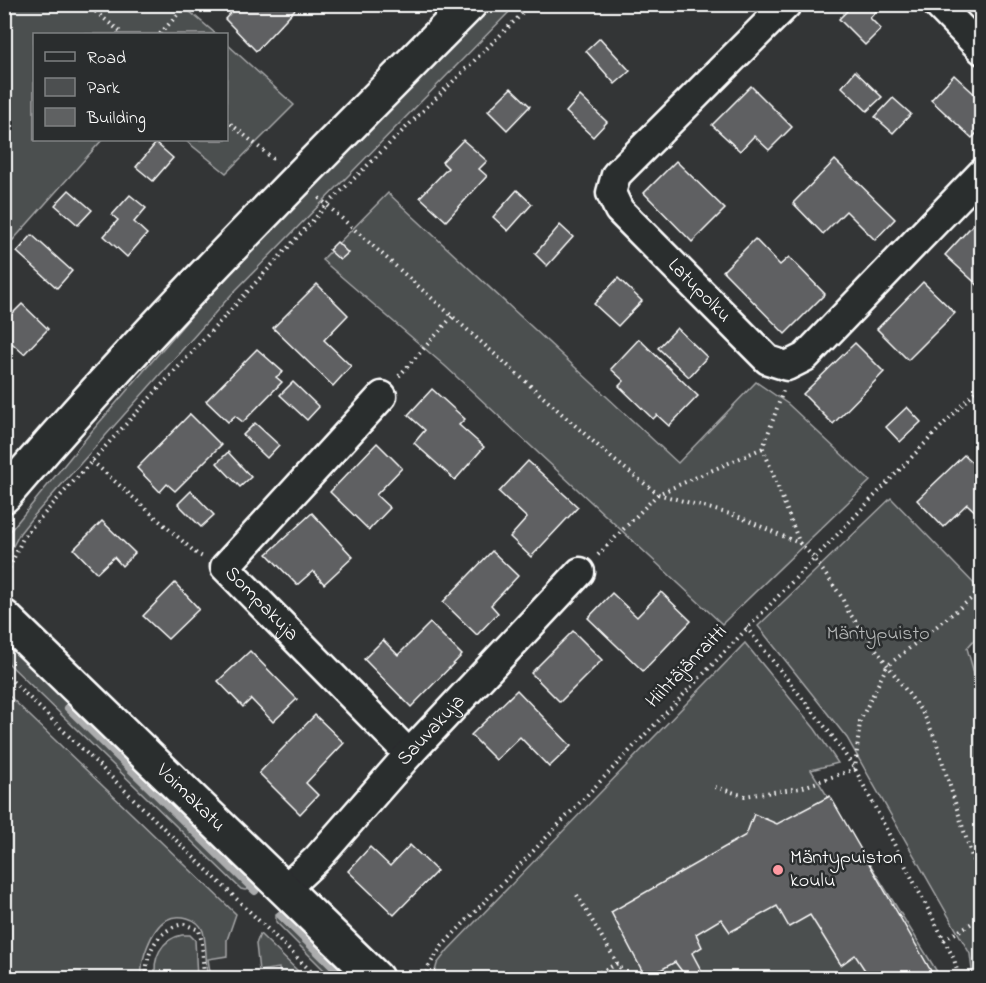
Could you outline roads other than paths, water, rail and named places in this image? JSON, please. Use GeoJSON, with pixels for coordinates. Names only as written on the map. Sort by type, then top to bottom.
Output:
{"type":"FeatureCollection","features":[{"type":"Feature","properties":{"kind":"street"},"geometry":{"type":"LineString","coordinates":[[4,496],[66,424],[167,314],[470,4]]}},
{"type":"Feature","properties":{"kind":"street","name":"Latupolku"},"geometry":{"type":"LineString","coordinates":[[787,4],[616,175],[611,193],[619,210],[768,360],[787,366],[805,357],[981,173]]}},
{"type":"Feature","properties":{"kind":"street"},"geometry":{"type":"LineString","coordinates":[[937,4],[981,50]]}},
{"type":"Feature","properties":{"kind":"street","name":"Sompakuja"},"geometry":{"type":"LineString","coordinates":[[382,396],[225,567],[409,754]]}},
{"type":"Feature","properties":{"kind":"street","name":"Sauvakuja"},"geometry":{"type":"LineString","coordinates":[[285,889],[323,852],[409,754],[580,572]]}},
{"type":"Feature","properties":{"kind":"street","name":"Voimakatu"},"geometry":{"type":"LineString","coordinates":[[4,617],[376,978]]}},
{"type":"Feature","properties":{"kind":"waterway"},"geometry":{"type":"LineString","coordinates":[[68,708],[255,891]]}},
{"type":"Feature","properties":{"kind":"waterway"},"geometry":{"type":"LineString","coordinates":[[280,915],[344,978]]}},
{"type":"Feature","properties":{"kind":"place","name":"Mäntypuiston koulu"},"geometry":{"type":"Point","coordinates":[778,870]}},
{"type":"Feature","properties":{"kind":"park label","name":"Mäntypuisto"},"geometry":{"type":"Point","coordinates":[878,634]}}]}
